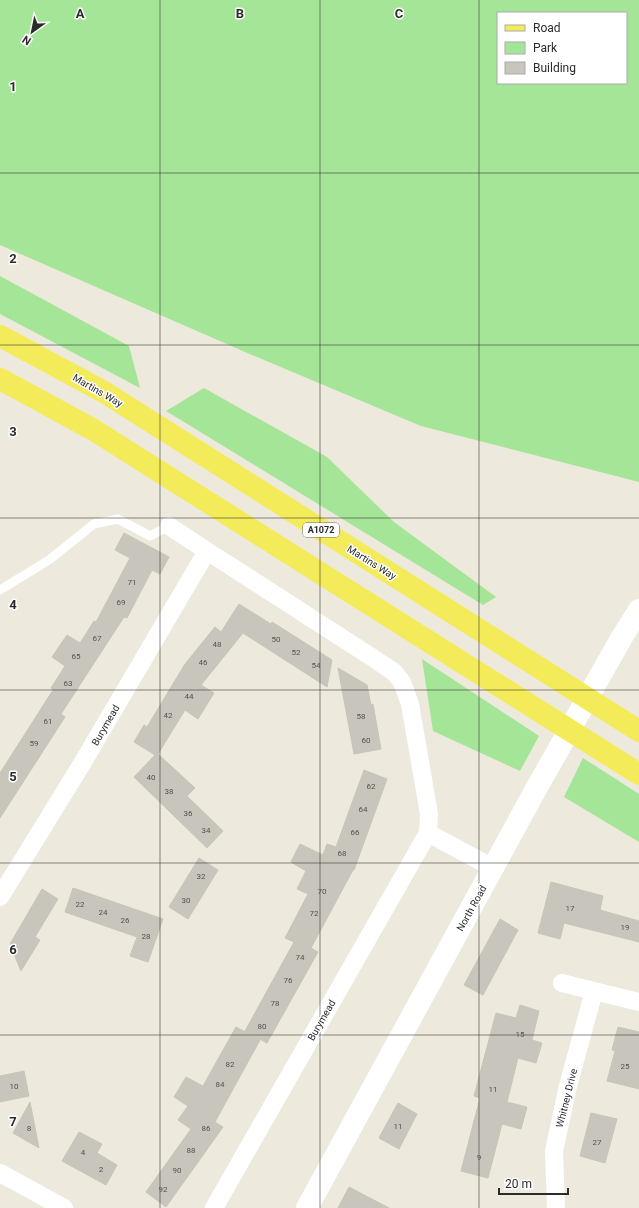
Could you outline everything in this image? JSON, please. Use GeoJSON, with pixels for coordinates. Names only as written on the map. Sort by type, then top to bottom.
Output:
{"type":"FeatureCollection","features":[{"type":"Feature","properties":{"kind":"main road","name":"Martins Way"},"geometry":{"type":"LineString","coordinates":[[0,336],[104,392],[639,731]]}},
{"type":"Feature","properties":{"kind":"main road"},"geometry":{"type":"LineString","coordinates":[[0,379],[92,429],[639,774]]}},
{"type":"Feature","properties":{"kind":"main road","name":"North Road"},"geometry":{"type":"LineString","coordinates":[[307,1208],[536,789],[622,637],[639,610]]}},
{"type":"Feature","properties":{"kind":"street"},"geometry":{"type":"LineString","coordinates":[[169,526],[394,672],[402,682],[412,712],[428,814],[428,833],[493,868]]}},
{"type":"Feature","properties":{"kind":"street","name":"Burymead"},"geometry":{"type":"LineString","coordinates":[[0,898],[83,762],[207,551]]}},
{"type":"Feature","properties":{"kind":"street","name":"Burymead"},"geometry":{"type":"LineString","coordinates":[[214,1208],[428,833]]}},
{"type":"Feature","properties":{"kind":"street"},"geometry":{"type":"LineString","coordinates":[[562,983],[639,1002]]}},
{"type":"Feature","properties":{"kind":"street","name":"Whitney Drive"},"geometry":{"type":"LineString","coordinates":[[556,1208],[554,1151],[568,1086],[594,990]]}},
{"type":"Feature","properties":{"kind":"street"},"geometry":{"type":"LineString","coordinates":[[0,1173],[64,1208]]}},
{"type":"Feature","properties":{"kind":"lane"},"geometry":{"type":"LineString","coordinates":[[0,590],[49,560],[94,524],[118,519],[150,536],[169,526]]}},
{"type":"Feature","properties":{"kind":"green space"},"geometry":{"type":"Polygon","coordinates":[[[0,0],[639,0],[639,482],[421,426],[245,352],[0,245],[0,0]]]}},
{"type":"Feature","properties":{"kind":"green space"},"geometry":{"type":"Polygon","coordinates":[[[0,276],[129,346],[140,388],[0,314],[0,276]]]}},
{"type":"Feature","properties":{"kind":"green space"},"geometry":{"type":"Polygon","coordinates":[[[204,388],[327,457],[394,522],[496,597],[483,605],[166,411],[204,388]]]}},
{"type":"Feature","properties":{"kind":"green space"},"geometry":{"type":"Polygon","coordinates":[[[422,659],[539,736],[520,771],[433,731],[422,659]]]}},
{"type":"Feature","properties":{"kind":"green space"},"geometry":{"type":"Polygon","coordinates":[[[583,758],[639,794],[639,842],[564,797],[583,758]]]}},
{"type":"Feature","properties":{"kind":"building"},"geometry":{"type":"Polygon","coordinates":[[[124,533],[169,557],[160,574],[152,570],[127,618],[124,617],[61,714],[65,717],[0,818],[0,773],[53,690],[51,688],[65,666],[52,657],[67,635],[80,643],[94,621],[96,622],[130,558],[115,550],[124,533]]]}},
{"type":"Feature","properties":{"kind":"building"},"geometry":{"type":"Polygon","coordinates":[[[239,604],[271,624],[272,622],[332,660],[327,687],[243,633],[201,685],[214,693],[198,719],[185,710],[158,754],[195,788],[187,796],[223,831],[207,848],[134,777],[155,755],[134,742],[144,725],[147,727],[185,664],[215,627],[221,632],[239,604]]]}},
{"type":"Feature","properties":{"kind":"building"},"geometry":{"type":"Polygon","coordinates":[[[338,668],[367,685],[371,705],[373,704],[381,749],[354,754],[338,668]]]}},
{"type":"Feature","properties":{"kind":"building"},"geometry":{"type":"Polygon","coordinates":[[[364,770],[387,779],[354,870],[311,948],[318,952],[267,1043],[245,1031],[294,942],[285,938],[308,894],[297,889],[306,871],[291,862],[300,844],[323,855],[327,844],[336,847],[364,770]]]}},
{"type":"Feature","properties":{"kind":"building"},"geometry":{"type":"Polygon","coordinates":[[[199,858],[218,870],[188,919],[169,907],[199,858]]]}},
{"type":"Feature","properties":{"kind":"building"},"geometry":{"type":"Polygon","coordinates":[[[551,882],[603,896],[600,910],[639,921],[639,942],[564,923],[560,939],[538,933],[551,882]]]}},
{"type":"Feature","properties":{"kind":"building"},"geometry":{"type":"Polygon","coordinates":[[[73,888],[163,919],[148,962],[130,956],[137,937],[65,912],[73,888]]]}},
{"type":"Feature","properties":{"kind":"building"},"geometry":{"type":"Polygon","coordinates":[[[42,889],[58,899],[35,937],[40,940],[21,971],[10,944],[42,889]]]}},
{"type":"Feature","properties":{"kind":"building"},"geometry":{"type":"Polygon","coordinates":[[[500,919],[518,930],[483,995],[464,985],[500,919]]]}},
{"type":"Feature","properties":{"kind":"building"},"geometry":{"type":"Polygon","coordinates":[[[520,1005],[539,1011],[532,1040],[542,1043],[536,1063],[518,1058],[507,1102],[527,1107],[521,1129],[502,1124],[488,1178],[461,1171],[480,1098],[474,1096],[496,1013],[516,1018],[520,1005]]]}},
{"type":"Feature","properties":{"kind":"building"},"geometry":{"type":"Polygon","coordinates":[[[236,1027],[260,1040],[215,1122],[223,1127],[166,1207],[146,1192],[191,1129],[178,1120],[188,1106],[174,1097],[186,1077],[203,1086],[236,1027]]]}},
{"type":"Feature","properties":{"kind":"building"},"geometry":{"type":"Polygon","coordinates":[[[618,1027],[639,1032],[639,1089],[607,1081],[615,1051],[612,1050],[618,1027]]]}},
{"type":"Feature","properties":{"kind":"building"},"geometry":{"type":"Polygon","coordinates":[[[24,1071],[29,1096],[0,1102],[0,1076],[24,1071]]]}},
{"type":"Feature","properties":{"kind":"building"},"geometry":{"type":"Polygon","coordinates":[[[30,1102],[39,1148],[13,1133],[30,1102]]]}},
{"type":"Feature","properties":{"kind":"building"},"geometry":{"type":"Polygon","coordinates":[[[398,1103],[417,1114],[399,1149],[379,1138],[398,1103]]]}},
{"type":"Feature","properties":{"kind":"building"},"geometry":{"type":"Polygon","coordinates":[[[591,1113],[617,1119],[605,1163],[580,1156],[591,1113]]]}},
{"type":"Feature","properties":{"kind":"building"},"geometry":{"type":"Polygon","coordinates":[[[79,1132],[102,1144],[97,1153],[117,1165],[106,1185],[62,1161],[79,1132]]]}},
{"type":"Feature","properties":{"kind":"building"},"geometry":{"type":"Polygon","coordinates":[[[349,1187],[389,1208],[338,1208],[349,1187]]]}}]}
